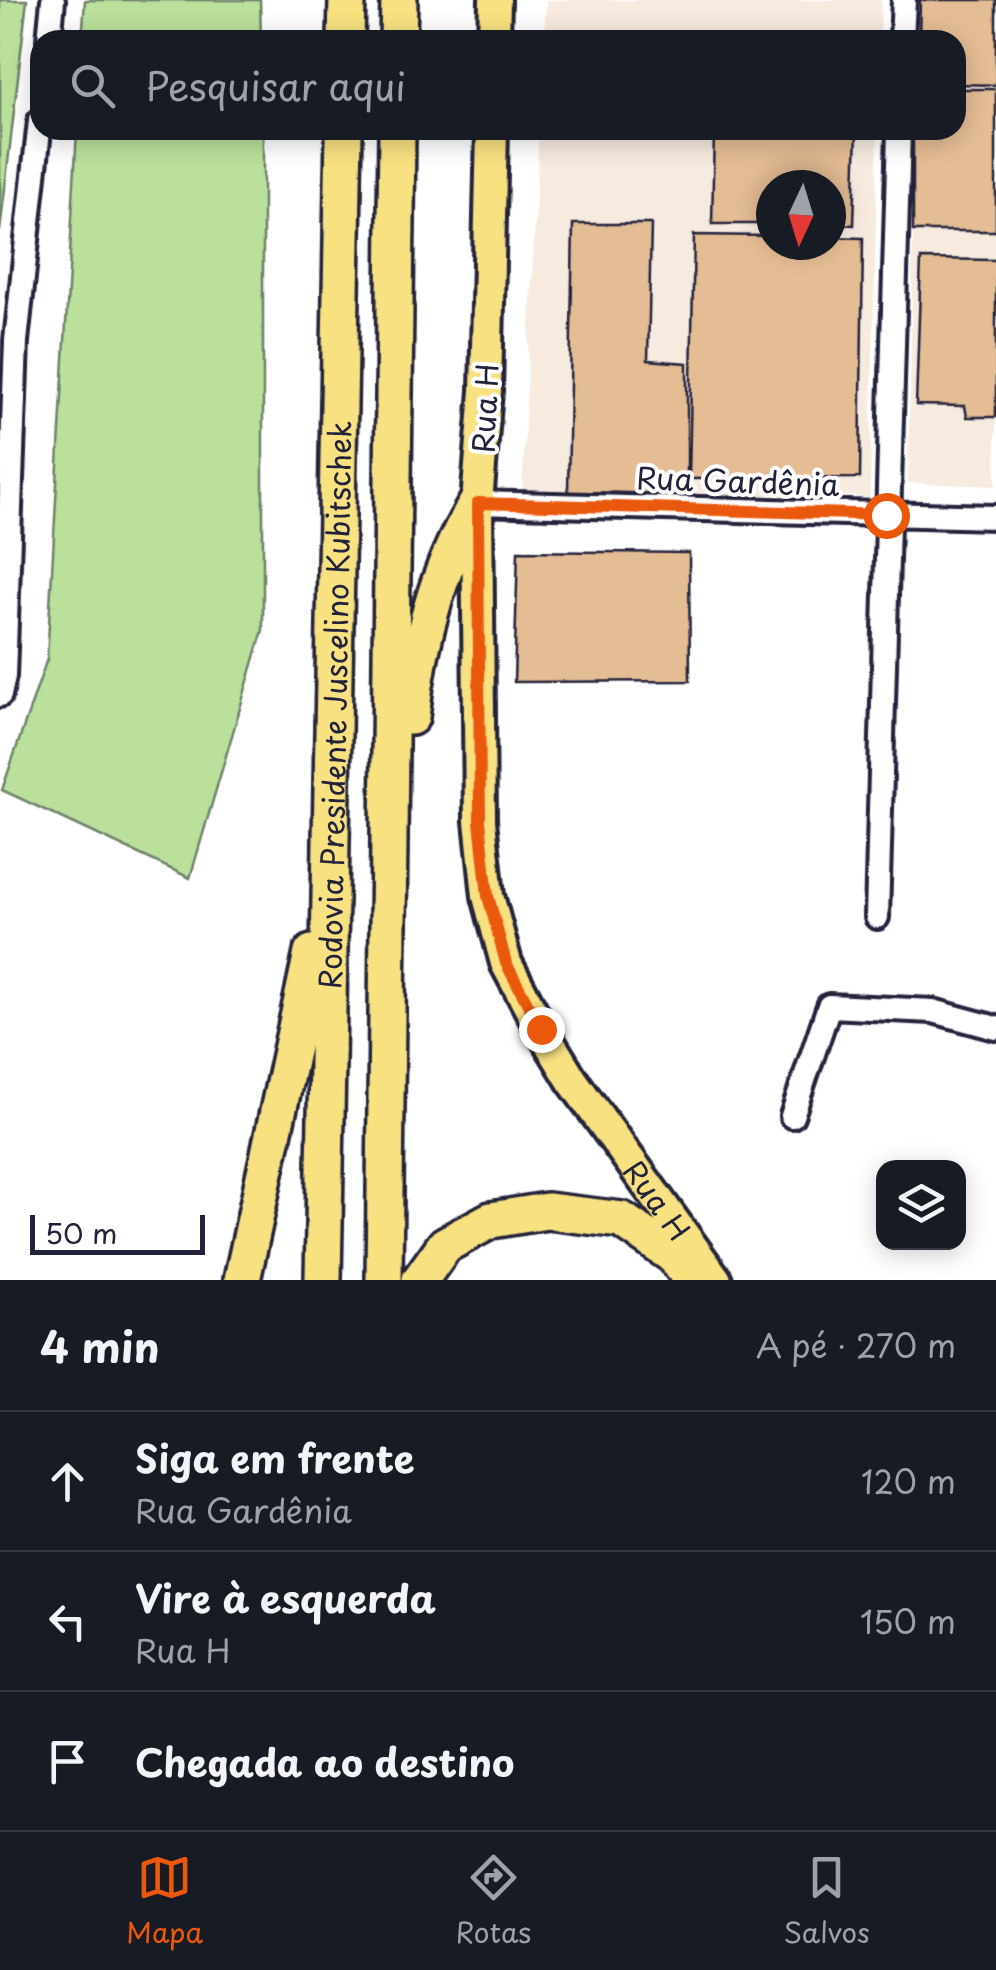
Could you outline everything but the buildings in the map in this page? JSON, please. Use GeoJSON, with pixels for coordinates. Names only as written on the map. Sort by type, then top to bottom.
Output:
{"type":"FeatureCollection","features":[{"type":"Feature","properties":{"kind":"highway"},"geometry":{"type":"LineString","coordinates":[[346,30],[347,0]]}},
{"type":"Feature","properties":{"kind":"highway"},"geometry":{"type":"LineString","coordinates":[[398,0],[398,30]]}},
{"type":"Feature","properties":{"kind":"highway","name":"Rodovia Presidente Juscelino Kubitschek"},"geometry":{"type":"LineString","coordinates":[[323,1280],[344,140]]}},
{"type":"Feature","properties":{"kind":"highway","name":"Rodovia Presidente Juscelino Kubitschek"},"geometry":{"type":"LineString","coordinates":[[384,1280],[397,140]]}},
{"type":"Feature","properties":{"kind":"highway"},"geometry":{"type":"LineString","coordinates":[[390,872],[424,635],[455,539],[478,503]]}},
{"type":"Feature","properties":{"kind":"highway"},"geometry":{"type":"LineString","coordinates":[[242,1280],[329,876]]}},
{"type":"Feature","properties":{"kind":"highway"},"geometry":{"type":"LineString","coordinates":[[420,1280],[445,1246],[491,1220],[547,1211],[622,1220],[674,1256],[692,1280]]}},
{"type":"Feature","properties":{"kind":"main road"},"geometry":{"type":"LineString","coordinates":[[494,0],[494,30]]}},
{"type":"Feature","properties":{"kind":"main road","name":"Rua H"},"geometry":{"type":"LineString","coordinates":[[492,140],[486,391],[478,503],[480,821],[488,896],[506,963],[572,1080],[716,1280]]}},
{"type":"Feature","properties":{"kind":"street"},"geometry":{"type":"LineString","coordinates":[[50,30],[53,0]]}},
{"type":"Feature","properties":{"kind":"street"},"geometry":{"type":"LineString","coordinates":[[902,30],[904,0]]}},
{"type":"Feature","properties":{"kind":"street"},"geometry":{"type":"LineString","coordinates":[[0,695],[4,676],[16,341],[38,140]]}},
{"type":"Feature","properties":{"kind":"street"},"geometry":{"type":"LineString","coordinates":[[877,917],[899,140]]}},
{"type":"Feature","properties":{"kind":"street","name":"Rua Gardênia"},"geometry":{"type":"LineString","coordinates":[[478,503],[996,517]]}},
{"type":"Feature","properties":{"kind":"street"},"geometry":{"type":"LineString","coordinates":[[792,1116],[830,1006],[933,1011],[996,1028]]}},
{"type":"Feature","properties":{"kind":"shaded area"},"geometry":{"type":"Polygon","coordinates":[[[546,0],[881,0],[880,30],[544,30],[546,0]]]}},
{"type":"Feature","properties":{"kind":"shaded area"},"geometry":{"type":"Polygon","coordinates":[[[918,0],[996,0],[996,486],[908,483],[915,140],[966,140],[966,30],[917,30],[918,0]]]}},
{"type":"Feature","properties":{"kind":"shaded area"},"geometry":{"type":"Polygon","coordinates":[[[539,140],[878,140],[870,497],[522,491],[539,140]]]}},
{"type":"Feature","properties":{"kind":"green space"},"geometry":{"type":"Polygon","coordinates":[[[0,0],[27,0],[0,231],[0,0]]]}},
{"type":"Feature","properties":{"kind":"green space"},"geometry":{"type":"Polygon","coordinates":[[[85,0],[260,0],[261,30],[83,30],[85,0]]]}},
{"type":"Feature","properties":{"kind":"green space"},"geometry":{"type":"Polygon","coordinates":[[[76,140],[263,140],[263,630],[190,878],[2,790],[47,659],[76,140]]]}},
{"type":"Feature","properties":{"kind":"route"},"geometry":{"type":"LineString","coordinates":[[541,1029],[506,963],[488,896],[480,821],[478,503],[886,515]]}}]}
